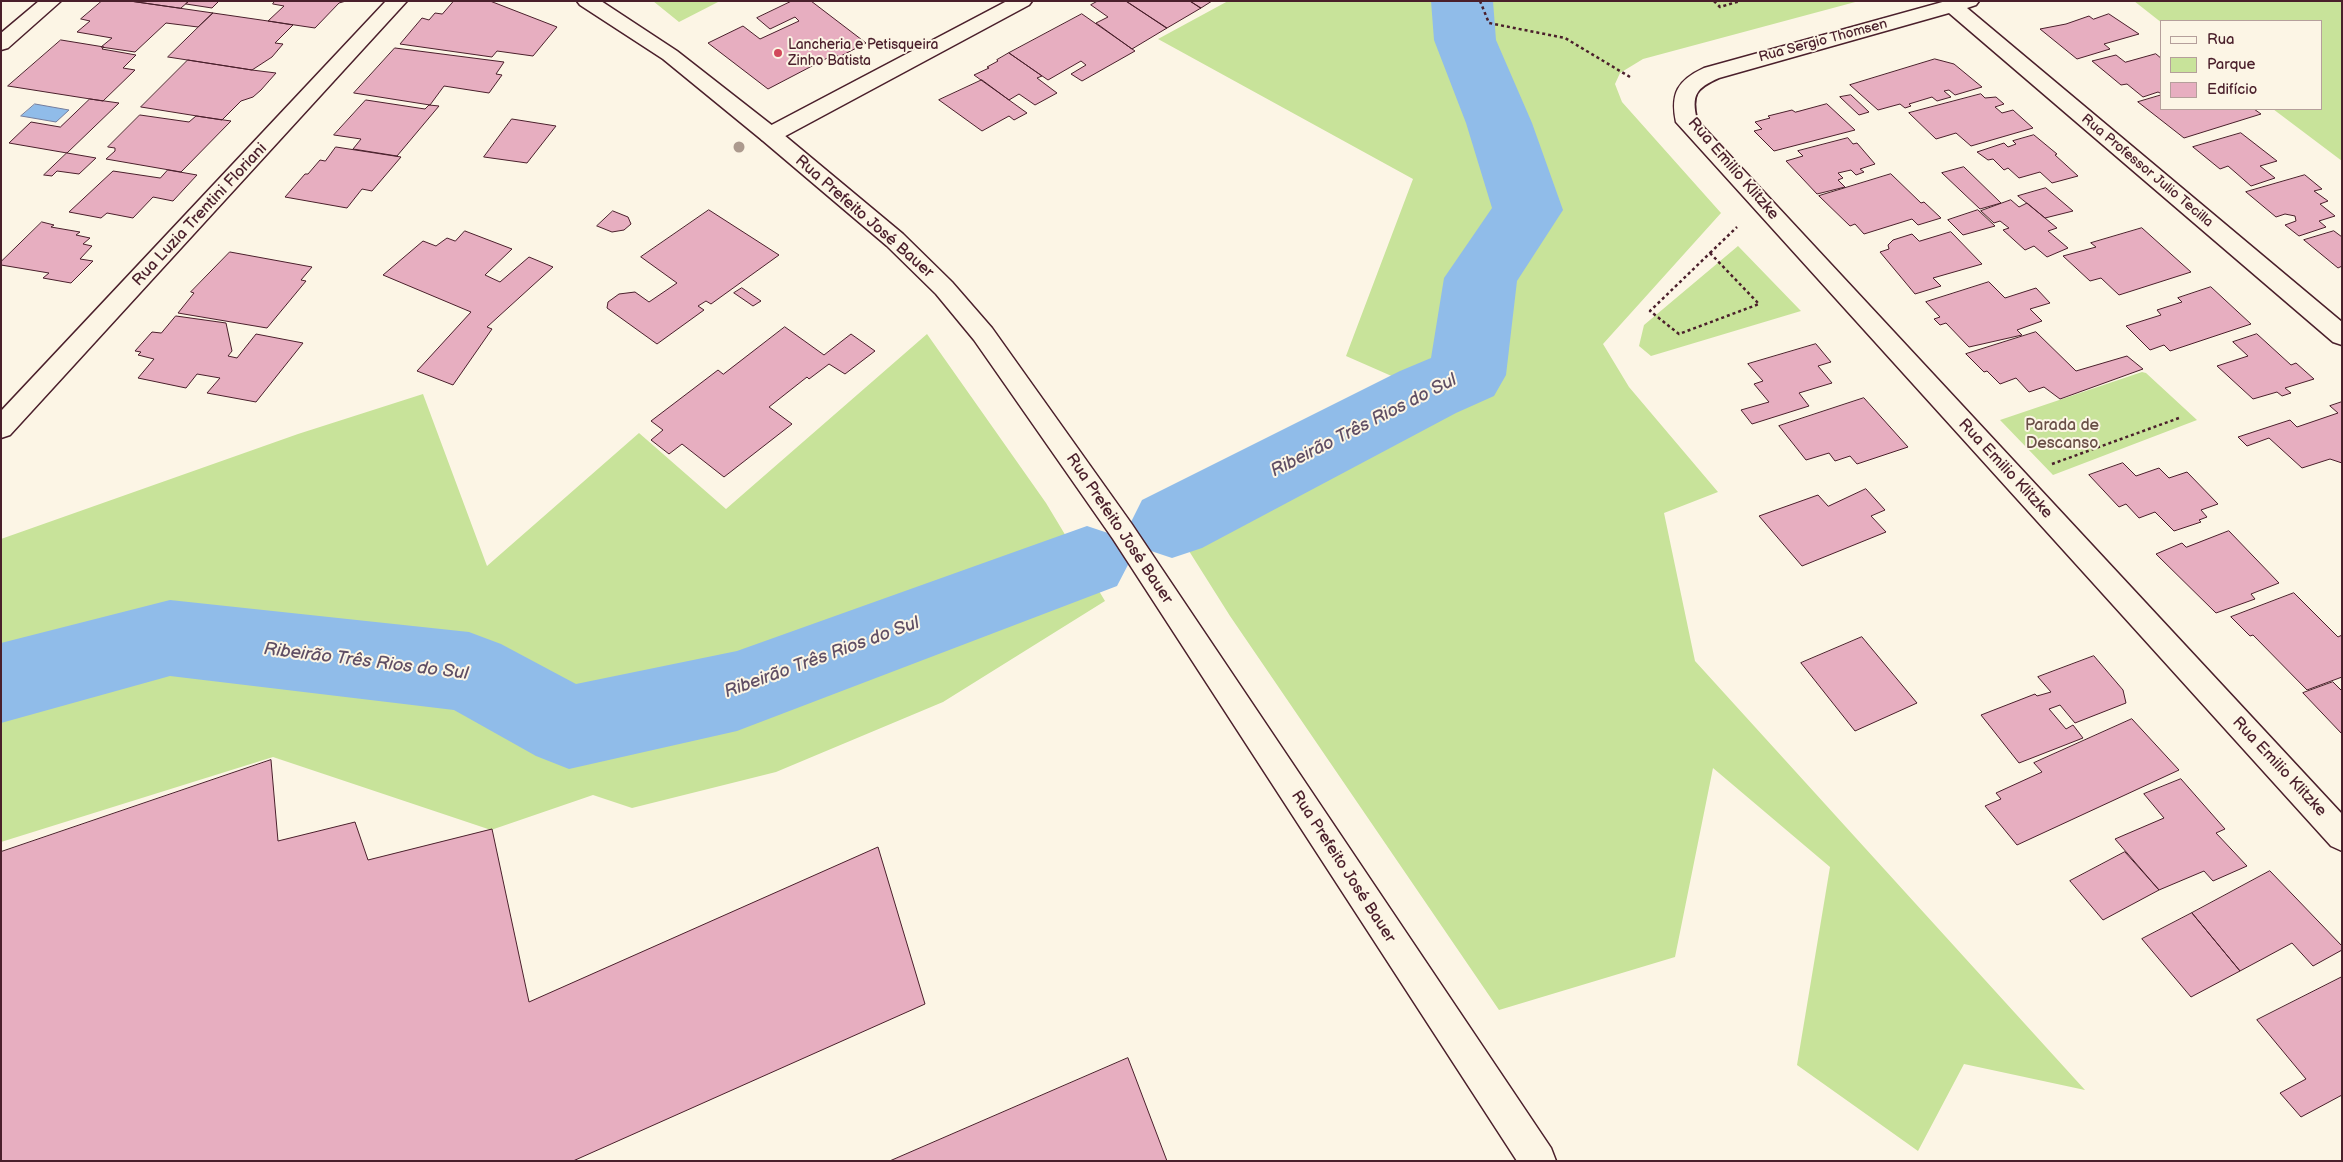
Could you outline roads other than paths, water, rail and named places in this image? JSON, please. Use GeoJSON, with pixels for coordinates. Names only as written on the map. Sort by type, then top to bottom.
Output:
{"type":"FeatureCollection","features":[{"type":"Feature","properties":{"kind":"street"},"geometry":{"type":"LineString","coordinates":[[1,44],[51,1]]}},
{"type":"Feature","properties":{"kind":"street","name":"Rua Luzia Trentini Floriani"},"geometry":{"type":"LineString","coordinates":[[1,428],[397,1]]}},
{"type":"Feature","properties":{"kind":"street","name":"Rua Prefeito José Bauer"},"geometry":{"type":"LineString","coordinates":[[587,1],[670,55],[770,135],[894,240],[944,288],[982,334],[1122,531],[1538,1161]]}},
{"type":"Feature","properties":{"kind":"street"},"geometry":{"type":"LineString","coordinates":[[770,135],[1022,1]]}},
{"type":"Feature","properties":{"kind":"street","name":"Rua Sergio Thomsen"},"geometry":{"type":"LineString","coordinates":[[1684,94],[1697,79],[1722,69],[1961,4]]}},
{"type":"Feature","properties":{"kind":"street","name":"Rua Professor Julio Tecilla"},"geometry":{"type":"LineString","coordinates":[[1961,4],[2342,336]]}},
{"type":"Feature","properties":{"kind":"street","name":"Rua Emilio Klitzke"},"geometry":{"type":"LineString","coordinates":[[1684,94],[1683,108],[1688,122],[2342,836]]}},
{"type":"Feature","properties":{"kind":"water"},"geometry":{"type":"Polygon","coordinates":[[[35,104],[69,110],[56,122],[21,116],[35,104]]]}},
{"type":"Feature","properties":{"kind":"waterway","name":"Ribeirão Três Rios do Sul"},"geometry":{"type":"LineString","coordinates":[[1172,524],[1428,392],[1467,375],[1481,278],[1528,210],[1499,123],[1465,40],[1462,1]]}},
{"type":"Feature","properties":{"kind":"waterway","name":"Ribeirão Três Rios do Sul"},"geometry":{"type":"LineString","coordinates":[[1,683],[170,638],[469,672],[569,727],[737,691],[1087,561]]}},
{"type":"Feature","properties":{"kind":"place","name":"Lancheria e Petisqueira Zinho Batista"},"geometry":{"type":"Point","coordinates":[778,53]}},
{"type":"Feature","properties":{"kind":"park label","name":"Parada de Descanso"},"geometry":{"type":"Point","coordinates":[2062,435]}}]}
